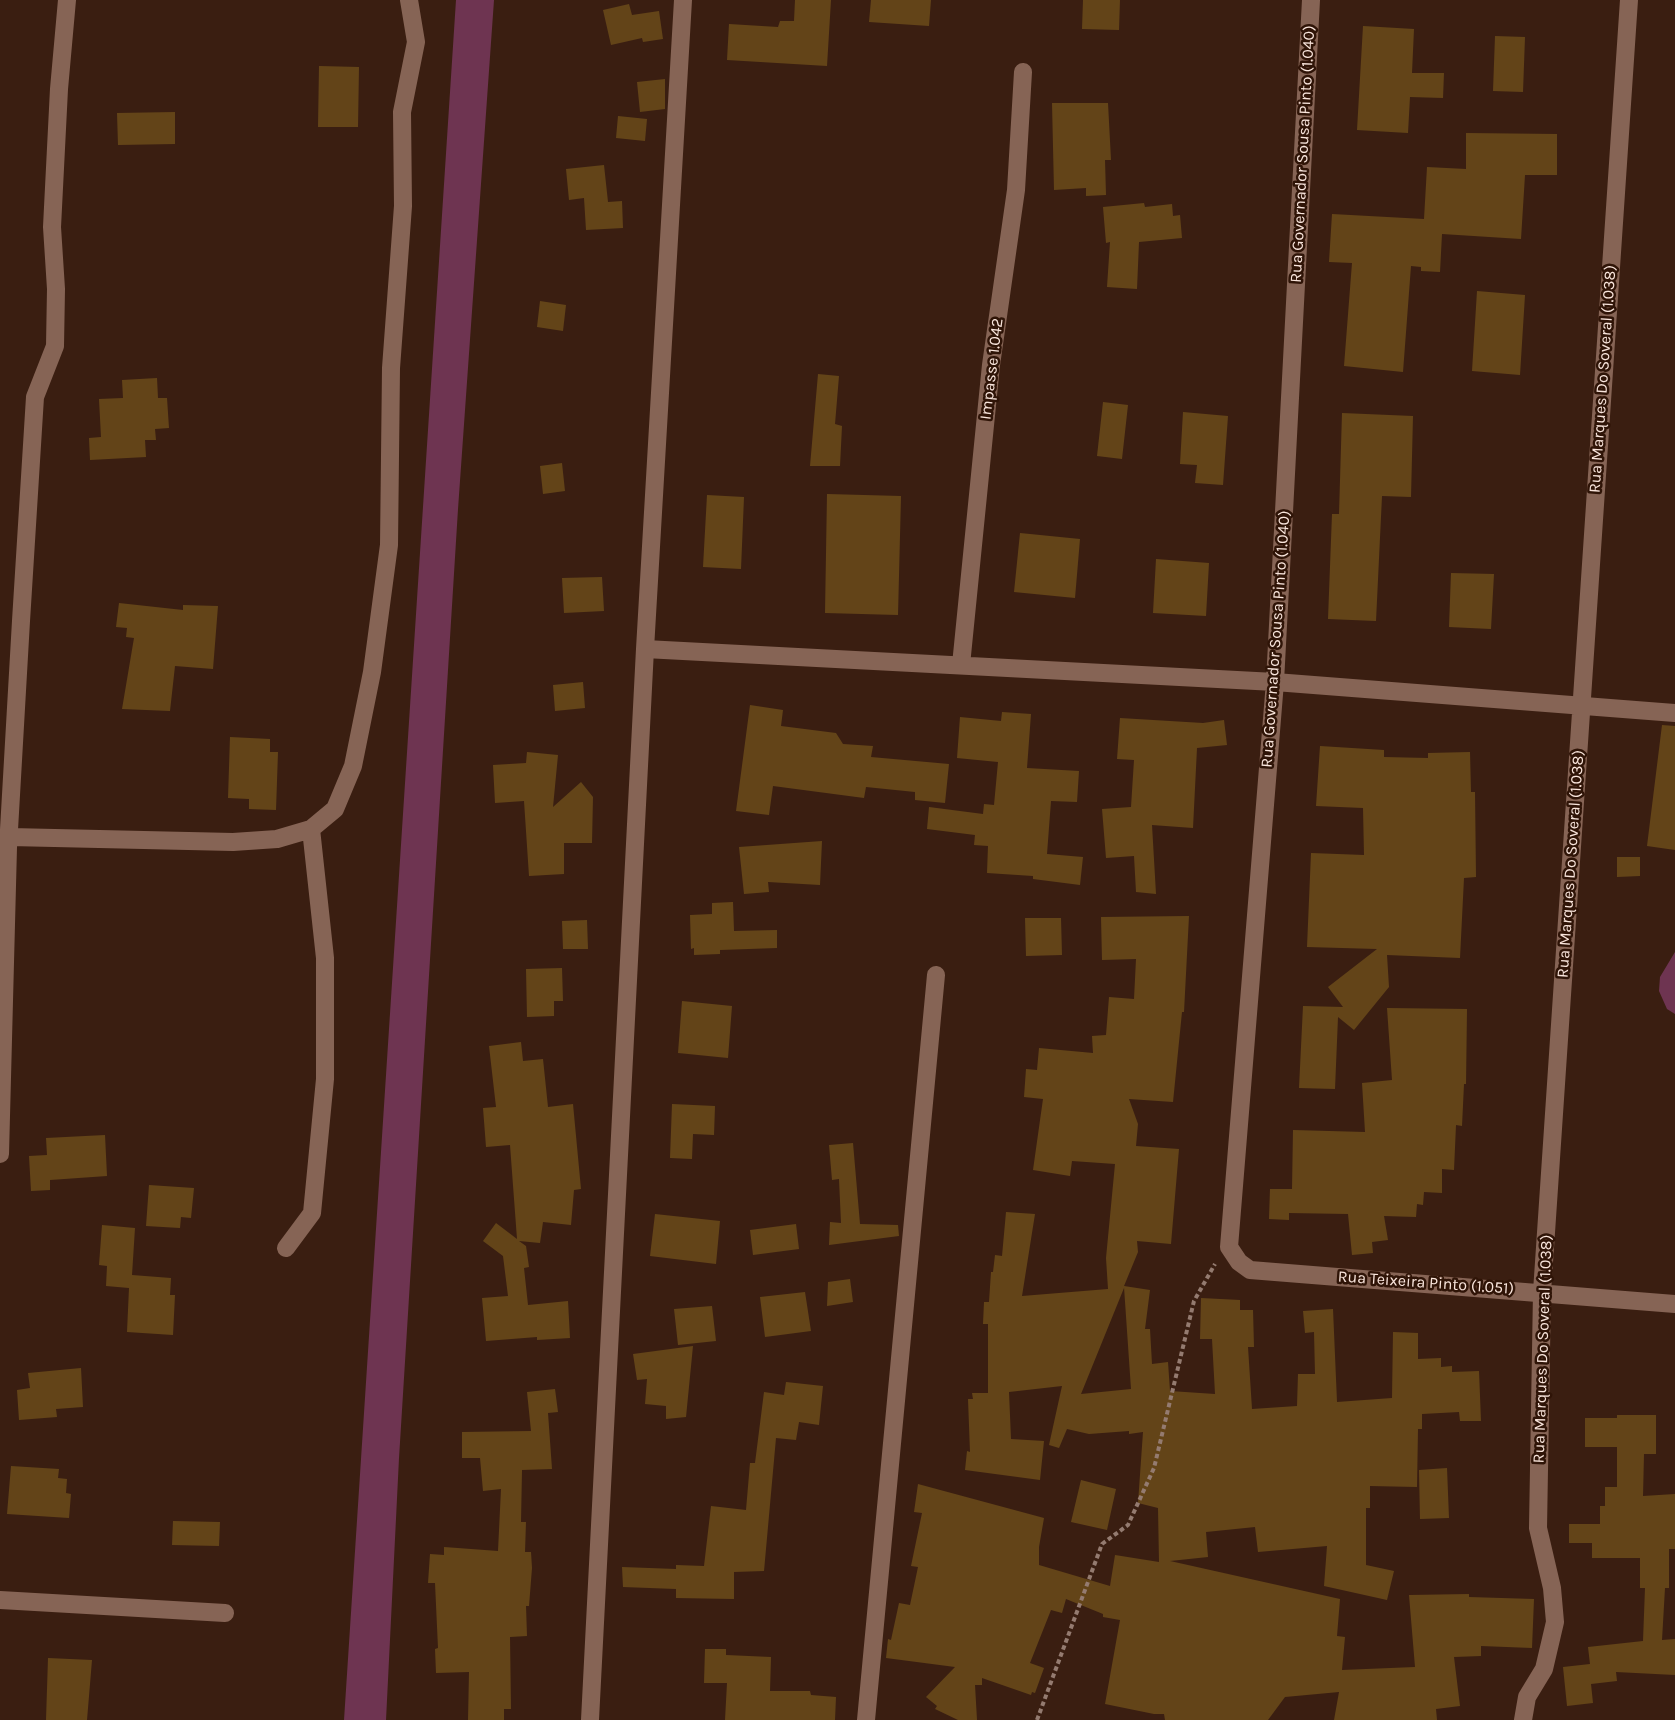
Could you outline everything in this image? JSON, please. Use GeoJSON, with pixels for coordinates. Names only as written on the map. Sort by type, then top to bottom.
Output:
{"type":"FeatureCollection","features":[{"type":"Feature","properties":{"kind":"street"},"geometry":{"type":"LineString","coordinates":[[0,1154],[6,844],[35,397],[55,346],[56,289],[52,227],[59,89],[67,0]]}},
{"type":"Feature","properties":{"kind":"street"},"geometry":{"type":"LineString","coordinates":[[6,844],[233,842],[277,839],[311,829],[335,809],[353,766],[372,672],[389,545],[391,368],[403,206],[402,112],[416,42],[408,0]]}},
{"type":"Feature","properties":{"kind":"street"},"geometry":{"type":"LineString","coordinates":[[590,1720],[645,649],[682,0]]}},
{"type":"Feature","properties":{"kind":"street","name":"Rua Governador Sousa Pinto (1.040)"},"geometry":{"type":"LineString","coordinates":[[1229,1247],[1275,682],[1311,0]]}},
{"type":"Feature","properties":{"kind":"street","name":"Rua Marques Do Soveral (1.038)"},"geometry":{"type":"LineString","coordinates":[[1523,1720],[1527,1697],[1544,1669],[1555,1622],[1552,1588],[1538,1528],[1542,1292],[1629,0]]}},
{"type":"Feature","properties":{"kind":"street","name":"Impasse 1.042"},"geometry":{"type":"LineString","coordinates":[[961,665],[991,365],[1016,190],[1023,72]]}},
{"type":"Feature","properties":{"kind":"street"},"geometry":{"type":"LineString","coordinates":[[645,649],[1275,682],[1675,713]]}},
{"type":"Feature","properties":{"kind":"street"},"geometry":{"type":"LineString","coordinates":[[286,1248],[312,1213],[325,1079],[325,958],[311,829]]}},
{"type":"Feature","properties":{"kind":"street"},"geometry":{"type":"LineString","coordinates":[[866,1720],[936,975]]}},
{"type":"Feature","properties":{"kind":"street","name":"Rua Teixeira Pinto (1.051)"},"geometry":{"type":"LineString","coordinates":[[1229,1247],[1239,1262],[1250,1270],[1675,1304]]}},
{"type":"Feature","properties":{"kind":"street"},"geometry":{"type":"LineString","coordinates":[[0,1600],[225,1613]]}},
{"type":"Feature","properties":{"kind":"path"},"geometry":{"type":"LineString","coordinates":[[1037,1720],[1102,1544],[1128,1525],[1154,1468],[1194,1301],[1208,1273],[1229,1247]]}},
{"type":"Feature","properties":{"kind":"shaded area"},"geometry":{"type":"Polygon","coordinates":[[[456,0],[494,0],[458,509],[399,1458],[386,1720],[344,1720],[456,0]]]}},
{"type":"Feature","properties":{"kind":"shaded area"},"geometry":{"type":"Polygon","coordinates":[[[1675,952],[1675,1014],[1667,1009],[1659,991],[1660,977],[1675,952]]]}},
{"type":"Feature","properties":{"kind":"building"},"geometry":{"type":"Polygon","coordinates":[[[795,0],[831,0],[827,66],[727,60],[729,24],[778,27],[780,21],[794,21],[795,0]]]}},
{"type":"Feature","properties":{"kind":"building"},"geometry":{"type":"Polygon","coordinates":[[[871,0],[931,0],[929,26],[869,22],[871,0]]]}},
{"type":"Feature","properties":{"kind":"building"},"geometry":{"type":"Polygon","coordinates":[[[1083,0],[1120,0],[1119,30],[1082,29],[1083,0]]]}},
{"type":"Feature","properties":{"kind":"building"},"geometry":{"type":"Polygon","coordinates":[[[629,4],[632,15],[659,11],[663,39],[643,42],[642,38],[611,45],[603,10],[629,4]]]}},
{"type":"Feature","properties":{"kind":"building"},"geometry":{"type":"Polygon","coordinates":[[[1363,26],[1414,29],[1412,73],[1444,73],[1443,98],[1410,97],[1408,133],[1357,130],[1363,26]]]}},
{"type":"Feature","properties":{"kind":"building"},"geometry":{"type":"Polygon","coordinates":[[[1495,36],[1525,37],[1523,92],[1493,91],[1495,36]]]}},
{"type":"Feature","properties":{"kind":"building"},"geometry":{"type":"Polygon","coordinates":[[[319,66],[359,67],[358,127],[318,127],[319,66]]]}},
{"type":"Feature","properties":{"kind":"building"},"geometry":{"type":"Polygon","coordinates":[[[665,79],[665,109],[640,112],[637,82],[665,79]]]}},
{"type":"Feature","properties":{"kind":"building"},"geometry":{"type":"Polygon","coordinates":[[[1052,103],[1108,103],[1111,160],[1105,160],[1106,195],[1086,196],[1086,188],[1054,190],[1052,103]]]}},
{"type":"Feature","properties":{"kind":"building"},"geometry":{"type":"Polygon","coordinates":[[[175,112],[175,144],[118,145],[117,113],[175,112]]]}},
{"type":"Feature","properties":{"kind":"building"},"geometry":{"type":"Polygon","coordinates":[[[618,116],[647,119],[645,141],[616,138],[618,116]]]}},
{"type":"Feature","properties":{"kind":"building"},"geometry":{"type":"Polygon","coordinates":[[[1466,133],[1557,134],[1557,175],[1525,175],[1521,239],[1442,234],[1440,272],[1421,271],[1421,267],[1411,266],[1403,372],[1344,366],[1352,263],[1329,262],[1332,214],[1424,219],[1427,167],[1466,169],[1466,133]]]}},
{"type":"Feature","properties":{"kind":"building"},"geometry":{"type":"Polygon","coordinates":[[[604,165],[608,202],[622,201],[623,228],[586,230],[584,198],[569,200],[566,169],[604,165]]]}},
{"type":"Feature","properties":{"kind":"building"},"geometry":{"type":"Polygon","coordinates":[[[1144,203],[1145,207],[1172,204],[1173,216],[1180,215],[1182,238],[1139,242],[1137,289],[1107,287],[1110,242],[1106,243],[1103,207],[1144,203]]]}},
{"type":"Feature","properties":{"kind":"building"},"geometry":{"type":"Polygon","coordinates":[[[1477,291],[1525,295],[1520,375],[1472,371],[1477,291]]]}},
{"type":"Feature","properties":{"kind":"building"},"geometry":{"type":"Polygon","coordinates":[[[540,301],[566,305],[563,331],[537,327],[540,301]]]}},
{"type":"Feature","properties":{"kind":"building"},"geometry":{"type":"Polygon","coordinates":[[[818,374],[839,376],[835,424],[842,426],[840,466],[810,466],[818,374]]]}},
{"type":"Feature","properties":{"kind":"building"},"geometry":{"type":"Polygon","coordinates":[[[157,378],[158,398],[167,398],[169,428],[155,429],[156,440],[145,440],[146,457],[90,460],[89,438],[101,437],[99,399],[123,398],[122,380],[157,378]]]}},
{"type":"Feature","properties":{"kind":"building"},"geometry":{"type":"Polygon","coordinates":[[[1103,402],[1128,405],[1122,459],[1097,456],[1103,402]]]}},
{"type":"Feature","properties":{"kind":"building"},"geometry":{"type":"Polygon","coordinates":[[[1183,412],[1228,416],[1223,485],[1195,483],[1197,465],[1180,464],[1183,412]]]}},
{"type":"Feature","properties":{"kind":"building"},"geometry":{"type":"Polygon","coordinates":[[[1342,413],[1413,416],[1411,497],[1382,496],[1376,621],[1328,619],[1332,514],[1339,514],[1342,413]]]}},
{"type":"Feature","properties":{"kind":"building"},"geometry":{"type":"Polygon","coordinates":[[[562,463],[565,491],[543,494],[540,466],[562,463]]]}},
{"type":"Feature","properties":{"kind":"building"},"geometry":{"type":"Polygon","coordinates":[[[827,494],[901,496],[898,615],[825,613],[827,494]]]}},
{"type":"Feature","properties":{"kind":"building"},"geometry":{"type":"Polygon","coordinates":[[[707,495],[744,497],[741,569],[703,567],[707,495]]]}},
{"type":"Feature","properties":{"kind":"building"},"geometry":{"type":"Polygon","coordinates":[[[1020,533],[1080,539],[1075,598],[1014,592],[1020,533]]]}},
{"type":"Feature","properties":{"kind":"building"},"geometry":{"type":"Polygon","coordinates":[[[1156,559],[1209,563],[1206,616],[1153,613],[1156,559]]]}},
{"type":"Feature","properties":{"kind":"building"},"geometry":{"type":"Polygon","coordinates":[[[1451,573],[1494,574],[1491,629],[1449,627],[1451,573]]]}},
{"type":"Feature","properties":{"kind":"building"},"geometry":{"type":"Polygon","coordinates":[[[602,577],[604,611],[564,613],[562,578],[602,577]]]}},
{"type":"Feature","properties":{"kind":"building"},"geometry":{"type":"Polygon","coordinates":[[[119,603],[183,610],[183,605],[218,606],[213,669],[175,666],[170,711],[122,709],[134,638],[126,637],[127,628],[116,627],[119,603]]]}},
{"type":"Feature","properties":{"kind":"building"},"geometry":{"type":"Polygon","coordinates":[[[583,682],[585,708],[555,711],[553,685],[583,682]]]}},
{"type":"Feature","properties":{"kind":"building"},"geometry":{"type":"Polygon","coordinates":[[[750,705],[783,710],[781,726],[836,733],[843,744],[873,746],[871,757],[949,764],[945,803],[915,800],[915,792],[866,787],[864,798],[773,786],[769,815],[736,811],[750,705]]]}},
{"type":"Feature","properties":{"kind":"building"},"geometry":{"type":"Polygon","coordinates":[[[1002,712],[1031,714],[1027,768],[1079,771],[1077,802],[1051,801],[1047,854],[1083,857],[1080,885],[1033,879],[1033,876],[987,873],[988,846],[974,845],[975,835],[927,829],[929,807],[983,814],[984,804],[994,805],[998,762],[957,758],[960,717],[1001,721],[1002,712]]]}},
{"type":"Feature","properties":{"kind":"building"},"geometry":{"type":"Polygon","coordinates":[[[1120,718],[1203,723],[1224,720],[1227,745],[1197,748],[1193,828],[1152,825],[1156,894],[1136,892],[1134,856],[1106,858],[1102,809],[1131,807],[1134,760],[1117,759],[1120,718]]]}},
{"type":"Feature","properties":{"kind":"building"},"geometry":{"type":"Polygon","coordinates":[[[1662,725],[1675,726],[1675,850],[1647,846],[1662,725]]]}},
{"type":"Feature","properties":{"kind":"building"},"geometry":{"type":"Polygon","coordinates":[[[230,737],[270,739],[270,752],[278,752],[276,810],[249,809],[249,799],[228,798],[230,737]]]}},
{"type":"Feature","properties":{"kind":"building"},"geometry":{"type":"Polygon","coordinates":[[[1320,746],[1384,750],[1384,757],[1428,758],[1428,753],[1470,752],[1471,792],[1475,792],[1476,877],[1464,878],[1460,958],[1387,955],[1389,987],[1354,1030],[1338,1017],[1335,1089],[1299,1088],[1303,1006],[1343,1007],[1328,987],[1377,949],[1307,947],[1311,853],[1364,855],[1363,808],[1316,806],[1320,746]]]}},
{"type":"Feature","properties":{"kind":"building"},"geometry":{"type":"Polygon","coordinates":[[[527,752],[558,755],[553,807],[581,782],[593,797],[592,843],[564,843],[564,874],[529,876],[524,801],[495,803],[493,765],[526,763],[527,752]]]}},
{"type":"Feature","properties":{"kind":"building"},"geometry":{"type":"Polygon","coordinates":[[[822,841],[820,885],[768,882],[769,892],[744,894],[739,847],[822,841]]]}},
{"type":"Feature","properties":{"kind":"building"},"geometry":{"type":"Polygon","coordinates":[[[1617,857],[1640,857],[1640,876],[1617,877],[1617,857]]]}},
{"type":"Feature","properties":{"kind":"building"},"geometry":{"type":"Polygon","coordinates":[[[733,902],[734,931],[777,930],[777,948],[720,950],[720,954],[694,955],[694,948],[691,949],[690,915],[712,914],[712,903],[733,902]]]}},
{"type":"Feature","properties":{"kind":"building"},"geometry":{"type":"Polygon","coordinates":[[[1189,916],[1184,1012],[1182,1012],[1173,1102],[1129,1099],[1138,1124],[1136,1146],[1179,1149],[1171,1244],[1137,1241],[1138,1252],[1124,1286],[1150,1290],[1145,1329],[1150,1329],[1152,1364],[1168,1362],[1170,1391],[1215,1394],[1212,1339],[1200,1339],[1201,1298],[1240,1300],[1240,1310],[1253,1310],[1254,1347],[1248,1347],[1252,1409],[1297,1406],[1298,1374],[1315,1374],[1314,1332],[1305,1333],[1303,1311],[1333,1309],[1337,1402],[1392,1398],[1393,1332],[1418,1333],[1418,1359],[1441,1358],[1441,1367],[1452,1366],[1452,1372],[1479,1371],[1481,1421],[1460,1421],[1459,1412],[1422,1414],[1422,1429],[1418,1429],[1417,1487],[1370,1486],[1370,1508],[1366,1508],[1366,1565],[1394,1571],[1387,1600],[1324,1586],[1327,1546],[1258,1552],[1255,1527],[1206,1532],[1208,1557],[1170,1561],[1340,1599],[1337,1636],[1345,1637],[1342,1670],[1415,1667],[1409,1595],[1469,1594],[1469,1597],[1534,1599],[1532,1648],[1481,1646],[1481,1656],[1454,1657],[1460,1706],[1436,1709],[1437,1720],[1334,1720],[1339,1692],[1285,1697],[1268,1720],[1165,1720],[1164,1714],[1105,1704],[1120,1620],[1103,1617],[1103,1614],[1066,1599],[1062,1613],[1051,1610],[1030,1663],[1044,1668],[1035,1693],[1032,1692],[1031,1695],[982,1678],[982,1685],[975,1685],[977,1720],[958,1720],[935,1709],[937,1706],[926,1697],[955,1667],[886,1658],[888,1639],[891,1640],[899,1603],[910,1605],[918,1567],[911,1566],[922,1513],[914,1512],[918,1484],[1044,1518],[1039,1547],[1039,1565],[1110,1586],[1115,1555],[1159,1562],[1158,1508],[1138,1503],[1143,1432],[1089,1434],[1067,1429],[1059,1448],[1049,1445],[1062,1386],[1009,1392],[1011,1439],[1044,1441],[1040,1480],[965,1470],[967,1451],[970,1452],[968,1399],[973,1399],[972,1393],[988,1393],[988,1324],[983,1324],[984,1302],[989,1302],[991,1272],[993,1272],[995,1255],[1002,1256],[1006,1212],[1035,1214],[1022,1296],[1108,1289],[1106,1258],[1115,1164],[1072,1161],[1070,1176],[1033,1170],[1043,1099],[1024,1097],[1026,1069],[1037,1070],[1039,1048],[1093,1053],[1092,1036],[1106,1035],[1109,997],[1134,999],[1136,959],[1102,960],[1101,917],[1189,916]],[[1124,1287],[1081,1394],[1131,1389],[1124,1287]]]}},
{"type":"Feature","properties":{"kind":"building"},"geometry":{"type":"Polygon","coordinates":[[[1025,918],[1061,918],[1062,955],[1026,956],[1025,918]]]}},
{"type":"Feature","properties":{"kind":"building"},"geometry":{"type":"Polygon","coordinates":[[[587,920],[588,949],[563,949],[562,921],[587,920]]]}},
{"type":"Feature","properties":{"kind":"building"},"geometry":{"type":"Polygon","coordinates":[[[562,968],[563,1001],[554,1001],[554,1016],[527,1017],[526,969],[562,968]]]}},
{"type":"Feature","properties":{"kind":"building"},"geometry":{"type":"Polygon","coordinates":[[[682,1001],[732,1006],[728,1058],[678,1053],[682,1001]]]}},
{"type":"Feature","properties":{"kind":"building"},"geometry":{"type":"Polygon","coordinates":[[[1387,1008],[1467,1009],[1466,1084],[1464,1084],[1462,1126],[1456,1125],[1454,1170],[1442,1169],[1442,1193],[1424,1192],[1423,1205],[1417,1204],[1416,1217],[1384,1216],[1388,1240],[1372,1242],[1373,1253],[1352,1255],[1348,1214],[1289,1213],[1289,1220],[1269,1219],[1270,1189],[1292,1189],[1293,1130],[1365,1132],[1362,1083],[1392,1080],[1387,1008]]]}},
{"type":"Feature","properties":{"kind":"building"},"geometry":{"type":"Polygon","coordinates":[[[521,1042],[523,1061],[543,1059],[548,1107],[573,1104],[581,1189],[574,1190],[571,1225],[543,1222],[540,1243],[519,1241],[526,1246],[529,1267],[524,1268],[528,1305],[568,1301],[570,1338],[537,1340],[537,1337],[486,1341],[482,1298],[508,1296],[503,1256],[483,1241],[496,1223],[517,1239],[510,1145],[486,1147],[483,1108],[496,1107],[489,1046],[521,1042]]]}},
{"type":"Feature","properties":{"kind":"building"},"geometry":{"type":"Polygon","coordinates":[[[672,1104],[715,1106],[714,1135],[693,1134],[692,1159],[670,1158],[672,1104]]]}},
{"type":"Feature","properties":{"kind":"building"},"geometry":{"type":"Polygon","coordinates":[[[105,1135],[107,1176],[50,1180],[50,1190],[31,1191],[29,1156],[47,1155],[46,1138],[105,1135]]]}},
{"type":"Feature","properties":{"kind":"building"},"geometry":{"type":"Polygon","coordinates":[[[853,1143],[860,1224],[898,1225],[899,1236],[829,1245],[830,1222],[841,1223],[839,1179],[832,1180],[829,1145],[853,1143]]]}},
{"type":"Feature","properties":{"kind":"building"},"geometry":{"type":"Polygon","coordinates":[[[149,1185],[194,1188],[191,1218],[181,1217],[180,1228],[146,1226],[149,1185]]]}},
{"type":"Feature","properties":{"kind":"building"},"geometry":{"type":"Polygon","coordinates":[[[655,1214],[720,1221],[716,1264],[650,1256],[655,1214]]]}},
{"type":"Feature","properties":{"kind":"building"},"geometry":{"type":"Polygon","coordinates":[[[796,1224],[799,1249],[753,1255],[750,1230],[796,1224]]]}},
{"type":"Feature","properties":{"kind":"building"},"geometry":{"type":"Polygon","coordinates":[[[102,1225],[135,1228],[132,1275],[171,1278],[170,1295],[175,1295],[173,1335],[127,1332],[129,1288],[106,1286],[107,1266],[99,1265],[102,1225]]]}},
{"type":"Feature","properties":{"kind":"building"},"geometry":{"type":"Polygon","coordinates":[[[850,1279],[853,1302],[827,1306],[828,1282],[850,1279]]]}},
{"type":"Feature","properties":{"kind":"building"},"geometry":{"type":"Polygon","coordinates":[[[805,1292],[811,1331],[765,1337],[760,1297],[805,1292]]]}},
{"type":"Feature","properties":{"kind":"building"},"geometry":{"type":"Polygon","coordinates":[[[712,1306],[716,1341],[678,1345],[674,1309],[712,1306]]]}},
{"type":"Feature","properties":{"kind":"building"},"geometry":{"type":"Polygon","coordinates":[[[693,1346],[686,1417],[666,1419],[666,1406],[645,1404],[647,1379],[637,1380],[633,1354],[693,1346]]]}},
{"type":"Feature","properties":{"kind":"building"},"geometry":{"type":"Polygon","coordinates":[[[81,1368],[83,1407],[56,1409],[57,1417],[19,1420],[17,1390],[30,1388],[28,1373],[81,1368]]]}},
{"type":"Feature","properties":{"kind":"building"},"geometry":{"type":"Polygon","coordinates":[[[786,1382],[823,1386],[819,1425],[799,1422],[796,1440],[776,1438],[764,1571],[734,1572],[734,1599],[676,1598],[676,1589],[623,1587],[622,1567],[676,1569],[676,1565],[704,1566],[711,1506],[746,1510],[750,1463],[755,1463],[764,1392],[784,1395],[786,1382]]]}},
{"type":"Feature","properties":{"kind":"building"},"geometry":{"type":"Polygon","coordinates":[[[555,1389],[558,1412],[548,1413],[552,1469],[522,1470],[521,1522],[526,1522],[525,1552],[531,1552],[532,1568],[529,1606],[526,1606],[527,1636],[510,1637],[511,1709],[504,1709],[504,1720],[468,1720],[469,1672],[436,1673],[435,1649],[438,1648],[435,1583],[428,1583],[430,1554],[444,1555],[444,1547],[498,1551],[501,1489],[483,1491],[480,1458],[462,1458],[462,1432],[531,1431],[527,1392],[555,1389]]]}},
{"type":"Feature","properties":{"kind":"building"},"geometry":{"type":"Polygon","coordinates":[[[1617,1415],[1656,1415],[1656,1454],[1644,1454],[1643,1496],[1675,1494],[1675,1549],[1669,1549],[1669,1588],[1665,1588],[1662,1640],[1675,1639],[1675,1675],[1616,1672],[1617,1681],[1591,1684],[1593,1703],[1567,1706],[1563,1667],[1590,1664],[1588,1647],[1643,1641],[1645,1588],[1640,1588],[1640,1558],[1592,1558],[1592,1543],[1569,1543],[1569,1524],[1600,1524],[1600,1506],[1605,1506],[1605,1487],[1617,1487],[1617,1447],[1585,1447],[1585,1418],[1617,1418],[1617,1415]]]}},
{"type":"Feature","properties":{"kind":"building"},"geometry":{"type":"Polygon","coordinates":[[[11,1466],[59,1469],[58,1478],[67,1479],[66,1493],[71,1494],[69,1518],[7,1514],[11,1466]]]}},
{"type":"Feature","properties":{"kind":"building"},"geometry":{"type":"Polygon","coordinates":[[[1447,1468],[1449,1518],[1420,1519],[1419,1470],[1447,1468]]]}},
{"type":"Feature","properties":{"kind":"building"},"geometry":{"type":"Polygon","coordinates":[[[1081,1480],[1116,1489],[1107,1530],[1071,1522],[1081,1480]]]}},
{"type":"Feature","properties":{"kind":"building"},"geometry":{"type":"Polygon","coordinates":[[[173,1521],[220,1522],[219,1546],[172,1545],[173,1521]]]}},
{"type":"Feature","properties":{"kind":"building"},"geometry":{"type":"Polygon","coordinates":[[[705,1649],[726,1649],[726,1655],[771,1657],[770,1691],[810,1691],[811,1695],[836,1697],[835,1720],[725,1720],[727,1683],[704,1683],[705,1649]]]}},
{"type":"Feature","properties":{"kind":"building"},"geometry":{"type":"Polygon","coordinates":[[[48,1658],[92,1660],[87,1720],[46,1720],[48,1658]]]}}]}
